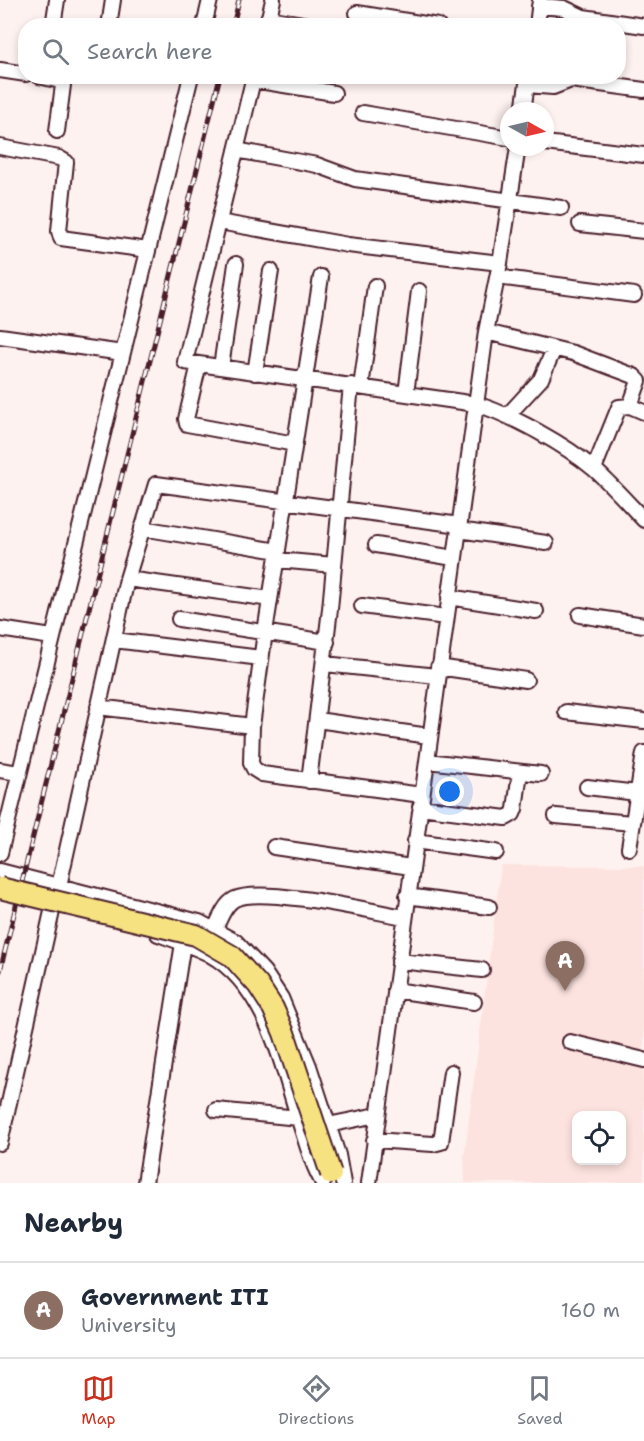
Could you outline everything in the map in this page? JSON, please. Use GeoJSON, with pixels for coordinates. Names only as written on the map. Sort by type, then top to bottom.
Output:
{"type":"FeatureCollection","features":[{"type":"Feature","properties":{"kind":"highway"},"geometry":{"type":"LineString","coordinates":[[0,888],[196,935],[232,956],[258,985],[273,1008],[284,1033],[333,1180]]}},
{"type":"Feature","properties":{"kind":"street"},"geometry":{"type":"LineString","coordinates":[[54,18],[57,0]]}},
{"type":"Feature","properties":{"kind":"street"},"geometry":{"type":"LineString","coordinates":[[110,18],[113,0]]}},
{"type":"Feature","properties":{"kind":"street"},"geometry":{"type":"LineString","coordinates":[[206,18],[210,0]]}},
{"type":"Feature","properties":{"kind":"street"},"geometry":{"type":"LineString","coordinates":[[269,18],[273,0]]}},
{"type":"Feature","properties":{"kind":"street"},"geometry":{"type":"LineString","coordinates":[[538,18],[540,3],[590,18]]}},
{"type":"Feature","properties":{"kind":"street"},"geometry":{"type":"LineString","coordinates":[[357,14],[384,18]]}},
{"type":"Feature","properties":{"kind":"street"},"geometry":{"type":"LineString","coordinates":[[626,23],[644,26]]}},
{"type":"Feature","properties":{"kind":"street"},"geometry":{"type":"LineString","coordinates":[[0,70],[18,73]]}},
{"type":"Feature","properties":{"kind":"street"},"geometry":{"type":"LineString","coordinates":[[57,131],[62,84]]}},
{"type":"Feature","properties":{"kind":"street"},"geometry":{"type":"LineString","coordinates":[[0,853],[189,84]]}},
{"type":"Feature","properties":{"kind":"street"},"geometry":{"type":"LineString","coordinates":[[252,84],[185,362],[476,404],[507,416],[574,454],[594,469],[644,520]]}},
{"type":"Feature","properties":{"kind":"street"},"geometry":{"type":"LineString","coordinates":[[285,84],[334,93]]}},
{"type":"Feature","properties":{"kind":"street"},"geometry":{"type":"LineString","coordinates":[[524,102],[526,84]]}},
{"type":"Feature","properties":{"kind":"street"},"geometry":{"type":"LineString","coordinates":[[543,84],[553,87],[561,84]]}},
{"type":"Feature","properties":{"kind":"street"},"geometry":{"type":"LineString","coordinates":[[600,84],[644,90]]}},
{"type":"Feature","properties":{"kind":"street"},"geometry":{"type":"LineString","coordinates":[[363,113],[500,136]]}},
{"type":"Feature","properties":{"kind":"street"},"geometry":{"type":"LineString","coordinates":[[554,144],[644,155]]}},
{"type":"Feature","properties":{"kind":"street"},"geometry":{"type":"LineString","coordinates":[[0,147],[66,162],[59,231],[61,238],[148,250]]}},
{"type":"Feature","properties":{"kind":"street"},"geometry":{"type":"LineString","coordinates":[[236,150],[317,165],[355,179],[561,208]]}},
{"type":"Feature","properties":{"kind":"street"},"geometry":{"type":"LineString","coordinates":[[369,1183],[486,332],[499,270],[517,156]]}},
{"type":"Feature","properties":{"kind":"street"},"geometry":{"type":"LineString","coordinates":[[219,222],[634,295]]}},
{"type":"Feature","properties":{"kind":"street"},"geometry":{"type":"LineString","coordinates":[[580,224],[644,231]]}},
{"type":"Feature","properties":{"kind":"street"},"geometry":{"type":"LineString","coordinates":[[221,367],[236,264]]}},
{"type":"Feature","properties":{"kind":"street"},"geometry":{"type":"LineString","coordinates":[[255,373],[271,271]]}},
{"type":"Feature","properties":{"kind":"street"},"geometry":{"type":"LineString","coordinates":[[321,277],[261,658],[250,755],[254,769],[262,774],[421,801],[500,818],[511,816],[515,809],[520,772]]}},
{"type":"Feature","properties":{"kind":"street"},"geometry":{"type":"LineString","coordinates":[[309,781],[325,664],[338,507],[356,386],[375,286]]}},
{"type":"Feature","properties":{"kind":"street"},"geometry":{"type":"LineString","coordinates":[[406,393],[418,291]]}},
{"type":"Feature","properties":{"kind":"street"},"geometry":{"type":"LineString","coordinates":[[486,332],[554,349],[637,378],[638,386],[630,406]]}},
{"type":"Feature","properties":{"kind":"street"},"geometry":{"type":"LineString","coordinates":[[0,336],[123,353]]}},
{"type":"Feature","properties":{"kind":"street"},"geometry":{"type":"LineString","coordinates":[[507,416],[541,379],[554,349]]}},
{"type":"Feature","properties":{"kind":"street"},"geometry":{"type":"LineString","coordinates":[[199,364],[187,424],[295,444]]}},
{"type":"Feature","properties":{"kind":"street"},"geometry":{"type":"LineString","coordinates":[[594,469],[615,412],[623,405],[644,412]]}},
{"type":"Feature","properties":{"kind":"street"},"geometry":{"type":"LineString","coordinates":[[59,886],[128,579],[152,490],[159,483],[338,507],[546,543]]}},
{"type":"Feature","properties":{"kind":"street"},"geometry":{"type":"LineString","coordinates":[[142,528],[334,565]]}},
{"type":"Feature","properties":{"kind":"street"},"geometry":{"type":"LineString","coordinates":[[376,545],[454,558]]}},
{"type":"Feature","properties":{"kind":"street"},"geometry":{"type":"LineString","coordinates":[[128,579],[270,599]]}},
{"type":"Feature","properties":{"kind":"street"},"geometry":{"type":"LineString","coordinates":[[449,597],[537,611]]}},
{"type":"Feature","properties":{"kind":"street"},"geometry":{"type":"LineString","coordinates":[[362,606],[446,617]]}},
{"type":"Feature","properties":{"kind":"street"},"geometry":{"type":"LineString","coordinates":[[580,615],[644,625]]}},
{"type":"Feature","properties":{"kind":"street"},"geometry":{"type":"LineString","coordinates":[[179,619],[327,642]]}},
{"type":"Feature","properties":{"kind":"street"},"geometry":{"type":"LineString","coordinates":[[0,629],[52,637]]}},
{"type":"Feature","properties":{"kind":"street"},"geometry":{"type":"LineString","coordinates":[[114,640],[261,658]]}},
{"type":"Feature","properties":{"kind":"street"},"geometry":{"type":"LineString","coordinates":[[325,664],[526,680]]}},
{"type":"Feature","properties":{"kind":"street"},"geometry":{"type":"LineString","coordinates":[[98,707],[252,726]]}},
{"type":"Feature","properties":{"kind":"street"},"geometry":{"type":"LineString","coordinates":[[566,712],[644,721]]}},
{"type":"Feature","properties":{"kind":"street"},"geometry":{"type":"LineString","coordinates":[[317,720],[429,736]]}},
{"type":"Feature","properties":{"kind":"street"},"geometry":{"type":"LineString","coordinates":[[629,848],[636,829],[637,793],[644,748]]}},
{"type":"Feature","properties":{"kind":"street"},"geometry":{"type":"LineString","coordinates":[[427,761],[541,774]]}},
{"type":"Feature","properties":{"kind":"street"},"geometry":{"type":"LineString","coordinates":[[0,771],[19,773]]}},
{"type":"Feature","properties":{"kind":"street"},"geometry":{"type":"LineString","coordinates":[[587,787],[637,793]]}},
{"type":"Feature","properties":{"kind":"street"},"geometry":{"type":"LineString","coordinates":[[556,816],[636,829]]}},
{"type":"Feature","properties":{"kind":"street"},"geometry":{"type":"LineString","coordinates":[[415,841],[496,852]]}},
{"type":"Feature","properties":{"kind":"street"},"geometry":{"type":"LineString","coordinates":[[274,847],[411,867]]}},
{"type":"Feature","properties":{"kind":"street"},"geometry":{"type":"LineString","coordinates":[[0,871],[180,917],[215,929],[251,956],[281,998],[309,1066],[328,1125],[333,1180]]}},
{"type":"Feature","properties":{"kind":"street"},"geometry":{"type":"LineString","coordinates":[[0,894],[183,943],[210,955],[228,967],[252,997],[264,1019],[312,1159],[333,1180]]}},
{"type":"Feature","properties":{"kind":"street"},"geometry":{"type":"LineString","coordinates":[[215,929],[229,903],[246,895],[274,896],[404,917]]}},
{"type":"Feature","properties":{"kind":"street"},"geometry":{"type":"LineString","coordinates":[[407,896],[489,907]]}},
{"type":"Feature","properties":{"kind":"street"},"geometry":{"type":"LineString","coordinates":[[0,1143],[53,907]]}},
{"type":"Feature","properties":{"kind":"street"},"geometry":{"type":"LineString","coordinates":[[145,1183],[183,943]]}},
{"type":"Feature","properties":{"kind":"street"},"geometry":{"type":"LineString","coordinates":[[399,961],[482,970]]}},
{"type":"Feature","properties":{"kind":"street"},"geometry":{"type":"LineString","coordinates":[[395,990],[474,1002]]}},
{"type":"Feature","properties":{"kind":"street"},"geometry":{"type":"LineString","coordinates":[[570,1042],[644,1060]]}},
{"type":"Feature","properties":{"kind":"street"},"geometry":{"type":"LineString","coordinates":[[374,1140],[433,1144],[441,1142],[451,1072]]}},
{"type":"Feature","properties":{"kind":"street"},"geometry":{"type":"LineString","coordinates":[[216,1110],[299,1119]]}},
{"type":"Feature","properties":{"kind":"street"},"geometry":{"type":"LineString","coordinates":[[328,1125],[377,1115]]}},
{"type":"Feature","properties":{"kind":"shaded area"},"geometry":{"type":"Polygon","coordinates":[[[501,865],[644,866],[644,1183],[465,1183],[464,1157],[501,865]]]}},
{"type":"Feature","properties":{"kind":"railway"},"geometry":{"type":"LineString","coordinates":[[235,18],[239,0]]}},
{"type":"Feature","properties":{"kind":"railway"},"geometry":{"type":"LineString","coordinates":[[0,971],[218,84]]}},
{"type":"Feature","properties":{"kind":"place","name":"Government ITI"},"geometry":{"type":"Point","coordinates":[565,991]}}]}
